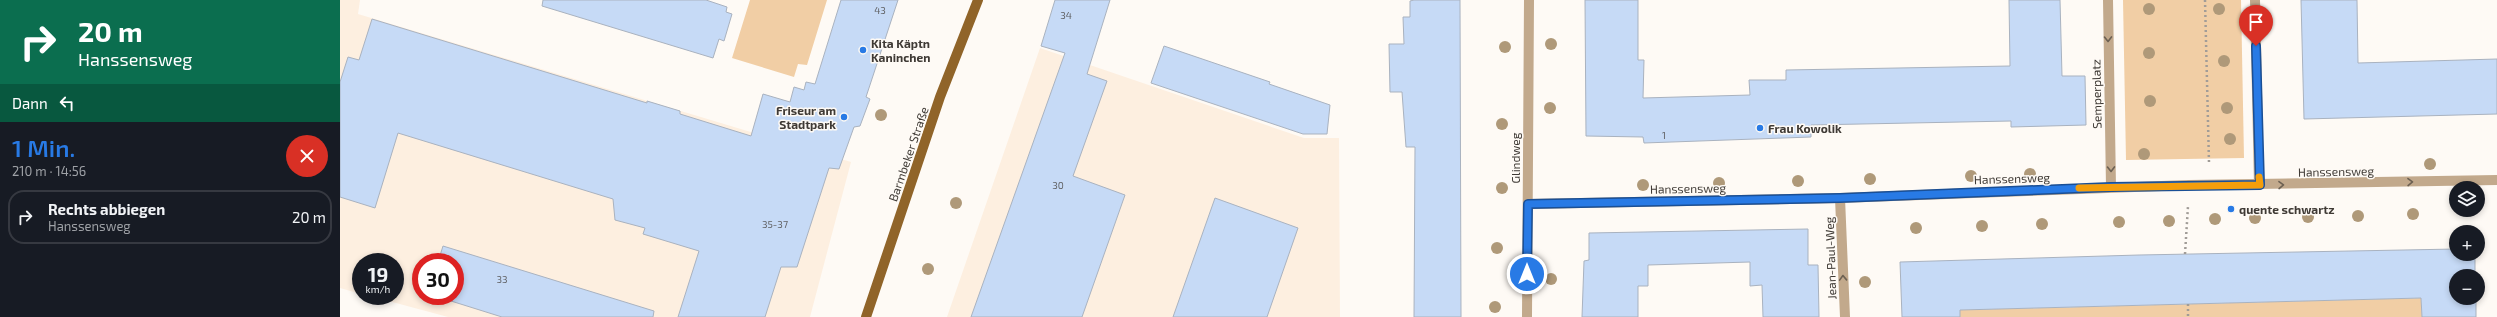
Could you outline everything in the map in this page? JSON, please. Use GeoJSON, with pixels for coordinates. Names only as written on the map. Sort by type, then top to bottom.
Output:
{"type":"FeatureCollection","features":[{"type":"Feature","properties":{"kind":"main road","name":"Barmbeker Straße"},"geometry":{"type":"LineString","coordinates":[[866,317],[940,97],[978,0]]}},
{"type":"Feature","properties":{"kind":"street","name":"Glindweg"},"geometry":{"type":"LineString","coordinates":[[1527,317],[1528,0]]}},
{"type":"Feature","properties":{"kind":"street","name":"Semperplatz"},"geometry":{"type":"LineString","coordinates":[[2108,0],[2111,187]]}},
{"type":"Feature","properties":{"kind":"street"},"geometry":{"type":"LineString","coordinates":[[2255,0],[2260,185]]}},
{"type":"Feature","properties":{"kind":"street","name":"Hanssensweg"},"geometry":{"type":"LineString","coordinates":[[1528,204],[1840,198],[2189,185],[2497,180]]}},
{"type":"Feature","properties":{"kind":"street","name":"Jean-Paul-Weg"},"geometry":{"type":"LineString","coordinates":[[1840,198],[1845,317]]}},
{"type":"Feature","properties":{"kind":"path"},"geometry":{"type":"LineString","coordinates":[[2205,0],[2209,185]]}},
{"type":"Feature","properties":{"kind":"path"},"geometry":{"type":"LineString","coordinates":[[2185,254],[2189,185]]}},
{"type":"Feature","properties":{"kind":"path"},"geometry":{"type":"LineString","coordinates":[[2188,304],[2188,317]]}},
{"type":"Feature","properties":{"kind":"shaded area"},"geometry":{"type":"Polygon","coordinates":[[[340,0],[360,0],[358,14],[851,162],[810,317],[448,317],[403,305],[404,253],[352,253],[352,291],[340,288],[340,0]]]}},
{"type":"Feature","properties":{"kind":"shaded area"},"geometry":{"type":"Polygon","coordinates":[[[750,0],[827,0],[807,65],[798,64],[794,77],[732,58],[750,0]]]}},
{"type":"Feature","properties":{"kind":"shaded area"},"geometry":{"type":"Polygon","coordinates":[[[2123,0],[2241,0],[2244,158],[2126,160],[2123,0]]]}},
{"type":"Feature","properties":{"kind":"shaded area"},"geometry":{"type":"Polygon","coordinates":[[[1040,48],[1304,138],[1339,138],[1340,317],[947,317],[1040,48]]]}},
{"type":"Feature","properties":{"kind":"shaded area"},"geometry":{"type":"Polygon","coordinates":[[[2421,298],[2422,317],[1960,317],[1960,310],[2421,298]]]}},
{"type":"Feature","properties":{"kind":"building"},"geometry":{"type":"Polygon","coordinates":[[[543,0],[706,0],[727,7],[726,12],[732,14],[724,41],[719,39],[713,58],[542,6],[543,0]]]}},
{"type":"Feature","properties":{"kind":"building"},"geometry":{"type":"Polygon","coordinates":[[[841,0],[898,0],[866,97],[870,99],[860,126],[854,127],[839,169],[829,168],[797,267],[781,267],[765,317],[678,317],[699,251],[643,234],[645,228],[615,220],[613,199],[398,133],[375,208],[340,197],[340,82],[348,57],[359,60],[372,19],[647,103],[647,101],[680,111],[680,114],[751,136],[763,94],[790,102],[794,87],[804,90],[806,82],[815,84],[841,0]]]}},
{"type":"Feature","properties":{"kind":"building"},"geometry":{"type":"Polygon","coordinates":[[[1055,0],[1110,0],[1087,74],[1107,81],[1073,176],[1125,195],[1082,317],[971,317],[1065,53],[1041,46],[1055,0]]]}},
{"type":"Feature","properties":{"kind":"building"},"geometry":{"type":"Polygon","coordinates":[[[1460,0],[1461,317],[1414,317],[1415,147],[1406,147],[1402,92],[1390,92],[1389,44],[1404,44],[1403,17],[1410,17],[1410,1],[1460,0]]]}},
{"type":"Feature","properties":{"kind":"building"},"geometry":{"type":"Polygon","coordinates":[[[1585,0],[1638,0],[1638,60],[1644,60],[1643,98],[1750,95],[1749,80],[1786,80],[1786,70],[2010,66],[2009,0],[2060,0],[2062,76],[2085,76],[2086,125],[2011,127],[2011,121],[1811,125],[1811,137],[1644,143],[1643,137],[1586,136],[1585,0]]]}},
{"type":"Feature","properties":{"kind":"building"},"geometry":{"type":"Polygon","coordinates":[[[2301,0],[2357,0],[2358,63],[2497,59],[2497,114],[2304,119],[2301,0]]]}},
{"type":"Feature","properties":{"kind":"building"},"geometry":{"type":"Polygon","coordinates":[[[1164,46],[1270,82],[1269,84],[1330,105],[1327,134],[1303,134],[1151,83],[1164,46]]]}},
{"type":"Feature","properties":{"kind":"building"},"geometry":{"type":"Polygon","coordinates":[[[1215,198],[1298,228],[1267,317],[1173,317],[1215,198]]]}},
{"type":"Feature","properties":{"kind":"building"},"geometry":{"type":"Polygon","coordinates":[[[1808,229],[1808,265],[1818,265],[1819,317],[1763,317],[1762,285],[1750,286],[1750,262],[1648,265],[1648,286],[1638,286],[1638,317],[1582,317],[1584,261],[1589,260],[1589,233],[1808,229]]]}},
{"type":"Feature","properties":{"kind":"building"},"geometry":{"type":"Polygon","coordinates":[[[443,246],[654,311],[653,317],[502,317],[464,305],[464,253],[441,253],[443,246]]]}},
{"type":"Feature","properties":{"kind":"building"},"geometry":{"type":"Polygon","coordinates":[[[2449,249],[2449,261],[2475,261],[2475,269],[2449,269],[2449,305],[2476,305],[2476,317],[2422,317],[2421,298],[1960,310],[1960,317],[1902,317],[1900,262],[2139,255],[2449,249]]]}},
{"type":"Feature","properties":{"kind":"slow traffic"},"geometry":{"type":"LineString","coordinates":[[2079,188],[2260,185],[2259,177]]}},
{"type":"Feature","properties":{"kind":"place","name":"Kita Käptn Kaninchen"},"geometry":{"type":"Point","coordinates":[863,50]}},
{"type":"Feature","properties":{"kind":"place","name":"Friseur am Stadtpark"},"geometry":{"type":"Point","coordinates":[844,117]}},
{"type":"Feature","properties":{"kind":"place","name":"Frau Kowolik"},"geometry":{"type":"Point","coordinates":[1760,128]}},
{"type":"Feature","properties":{"kind":"place","name":"quente schwartz"},"geometry":{"type":"Point","coordinates":[2231,209]}},
{"type":"Feature","properties":{"kind":"route"},"geometry":{"type":"LineString","coordinates":[[1527,274],[1528,204],[1840,198],[2111,187],[2260,185],[2256,46]]}}]}
